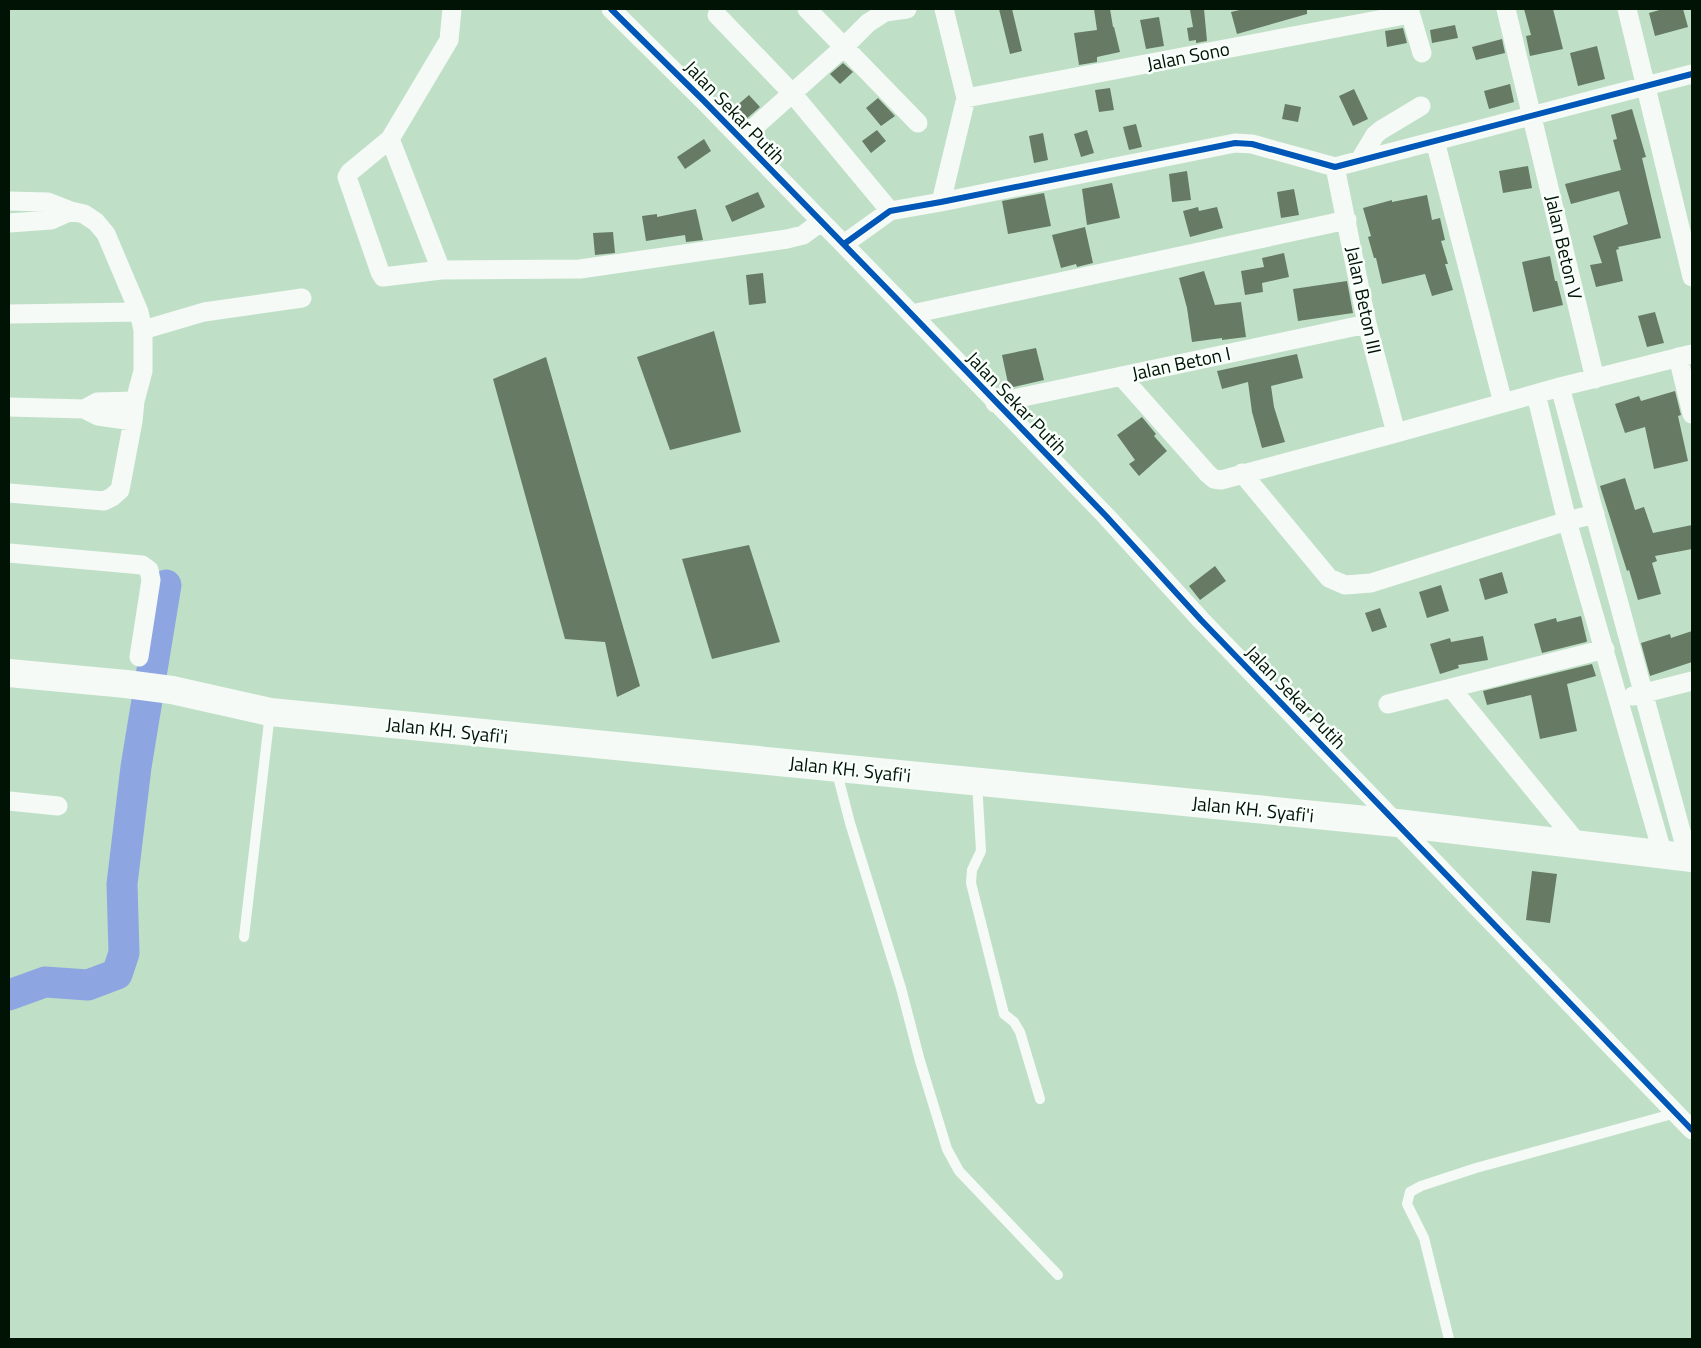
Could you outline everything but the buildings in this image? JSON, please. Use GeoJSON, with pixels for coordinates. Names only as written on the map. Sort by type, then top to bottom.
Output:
{"type":"FeatureCollection","features":[{"type":"Feature","properties":{"kind":"main road","name":"Jalan KH. Syafi'i"},"geometry":{"type":"LineString","coordinates":[[9,673],[172,690],[270,712],[1397,823],[1681,857]]}},
{"type":"Feature","properties":{"kind":"street"},"geometry":{"type":"LineString","coordinates":[[452,9],[449,40],[390,139],[347,176],[383,277],[441,270],[580,269],[787,240],[803,235],[821,222]]}},
{"type":"Feature","properties":{"kind":"street","name":"Jalan Sekar Putih"},"geometry":{"type":"LineString","coordinates":[[611,9],[912,314],[1106,516],[1201,620],[1692,1130]]}},
{"type":"Feature","properties":{"kind":"street"},"geometry":{"type":"LineString","coordinates":[[807,9],[918,124]]}},
{"type":"Feature","properties":{"kind":"street"},"geometry":{"type":"LineString","coordinates":[[741,139],[876,16],[885,12],[907,9]]}},
{"type":"Feature","properties":{"kind":"street"},"geometry":{"type":"LineString","coordinates":[[939,202],[966,98],[944,9]]}},
{"type":"Feature","properties":{"kind":"street","name":"Jalan Beton V"},"geometry":{"type":"LineString","coordinates":[[1506,9],[1595,379]]}},
{"type":"Feature","properties":{"kind":"street"},"geometry":{"type":"LineString","coordinates":[[1627,9],[1692,277]]}},
{"type":"Feature","properties":{"kind":"street"},"geometry":{"type":"LineString","coordinates":[[1410,12],[1422,53]]}},
{"type":"Feature","properties":{"kind":"street","name":"Jalan Sono"},"geometry":{"type":"LineString","coordinates":[[966,98],[1410,12]]}},
{"type":"Feature","properties":{"kind":"street"},"geometry":{"type":"LineString","coordinates":[[717,15],[792,93],[890,211]]}},
{"type":"Feature","properties":{"kind":"street"},"geometry":{"type":"LineString","coordinates":[[844,244],[890,211],[1234,143],[1252,144],[1335,167],[1692,74]]}},
{"type":"Feature","properties":{"kind":"street"},"geometry":{"type":"LineString","coordinates":[[1360,160],[1375,135],[1421,106]]}},
{"type":"Feature","properties":{"kind":"street"},"geometry":{"type":"LineString","coordinates":[[390,139],[441,270]]}},
{"type":"Feature","properties":{"kind":"street"},"geometry":{"type":"LineString","coordinates":[[1435,141],[1503,403]]}},
{"type":"Feature","properties":{"kind":"street","name":"Jalan Beton III"},"geometry":{"type":"LineString","coordinates":[[1335,167],[1367,324],[1396,433]]}},
{"type":"Feature","properties":{"kind":"street"},"geometry":{"type":"LineString","coordinates":[[9,202],[48,202],[70,211],[84,214],[96,222],[106,234],[139,312],[143,330],[143,371],[135,401],[120,490],[112,498],[104,501],[9,493]]}},
{"type":"Feature","properties":{"kind":"street"},"geometry":{"type":"LineString","coordinates":[[9,223],[51,220],[70,211]]}},
{"type":"Feature","properties":{"kind":"street"},"geometry":{"type":"LineString","coordinates":[[912,314],[1347,220]]}},
{"type":"Feature","properties":{"kind":"street"},"geometry":{"type":"LineString","coordinates":[[143,330],[204,312],[302,298]]}},
{"type":"Feature","properties":{"kind":"street"},"geometry":{"type":"LineString","coordinates":[[9,314],[139,312]]}},
{"type":"Feature","properties":{"kind":"street","name":"Jalan Beton I"},"geometry":{"type":"LineString","coordinates":[[995,402],[1367,324]]}},
{"type":"Feature","properties":{"kind":"street"},"geometry":{"type":"LineString","coordinates":[[1121,376],[1211,477],[1221,480],[1560,387],[1685,356],[1692,414]]}},
{"type":"Feature","properties":{"kind":"street"},"geometry":{"type":"LineString","coordinates":[[1560,387],[1644,694],[1681,857]]}},
{"type":"Feature","properties":{"kind":"street"},"geometry":{"type":"LineString","coordinates":[[1536,394],[1567,521],[1619,698],[1681,857]]}},
{"type":"Feature","properties":{"kind":"street"},"geometry":{"type":"LineString","coordinates":[[84,409],[97,402],[135,401]]}},
{"type":"Feature","properties":{"kind":"street"},"geometry":{"type":"LineString","coordinates":[[9,407],[84,409],[98,416],[133,420]]}},
{"type":"Feature","properties":{"kind":"street"},"geometry":{"type":"LineString","coordinates":[[1242,473],[1329,578],[1344,585],[1371,583],[1567,521],[1595,514]]}},
{"type":"Feature","properties":{"kind":"street"},"geometry":{"type":"LineString","coordinates":[[9,552],[142,565],[149,570],[151,580],[139,658]]}},
{"type":"Feature","properties":{"kind":"street"},"geometry":{"type":"LineString","coordinates":[[1388,704],[1604,649]]}},
{"type":"Feature","properties":{"kind":"street"},"geometry":{"type":"LineString","coordinates":[[1619,698],[1644,694],[1692,681]]}},
{"type":"Feature","properties":{"kind":"street"},"geometry":{"type":"LineString","coordinates":[[1451,688],[1580,846]]}},
{"type":"Feature","properties":{"kind":"street"},"geometry":{"type":"LineString","coordinates":[[9,800],[58,806]]}},
{"type":"Feature","properties":{"kind":"lane"},"geometry":{"type":"LineString","coordinates":[[244,937],[270,712]]}},
{"type":"Feature","properties":{"kind":"lane"},"geometry":{"type":"LineString","coordinates":[[836,768],[850,823],[901,988],[920,1061],[947,1149],[959,1171],[1058,1275]]}},
{"type":"Feature","properties":{"kind":"lane"},"geometry":{"type":"LineString","coordinates":[[977,782],[981,851],[972,870],[971,883],[1004,1014],[1014,1022],[1020,1032],[1040,1099]]}},
{"type":"Feature","properties":{"kind":"lane"},"geometry":{"type":"LineString","coordinates":[[1449,1339],[1424,1238],[1406,1204],[1410,1192],[1421,1186],[1476,1168],[1676,1114]]}},
{"type":"Feature","properties":{"kind":"waterway"},"geometry":{"type":"LineString","coordinates":[[9,995],[45,982],[88,985],[117,974],[124,953],[122,884],[136,767],[166,585]]}},
{"type":"Feature","properties":{"kind":"cycle path"},"geometry":{"type":"LineString","coordinates":[[611,9],[704,101],[895,297],[1106,516],[1201,620],[1692,1130]]}},
{"type":"Feature","properties":{"kind":"cycle path"},"geometry":{"type":"LineString","coordinates":[[844,244],[890,211],[1235,143],[1252,144],[1335,167],[1692,74]]}}]}
